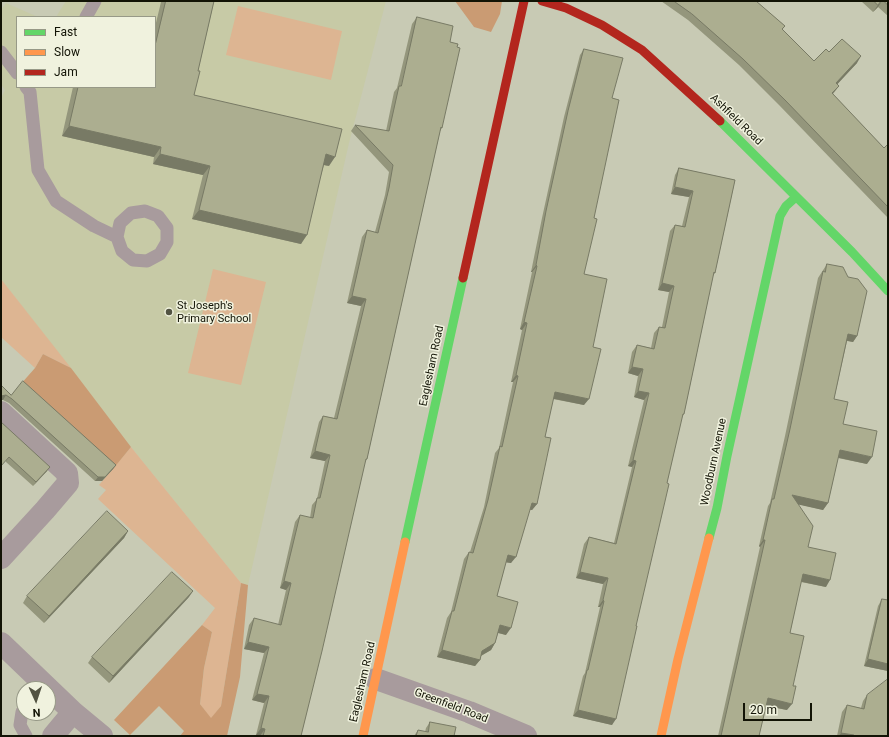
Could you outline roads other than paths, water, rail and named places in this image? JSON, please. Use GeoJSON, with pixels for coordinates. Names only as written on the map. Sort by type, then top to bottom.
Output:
{"type":"FeatureCollection","features":[{"type":"Feature","properties":{"kind":"street","name":"Eaglesham Road"},"geometry":{"type":"LineString","coordinates":[[363,736],[524,1]]}},
{"type":"Feature","properties":{"kind":"street","name":"Ashfield Road"},"geometry":{"type":"LineString","coordinates":[[542,1],[568,4],[642,50],[718,119],[852,252],[888,291]]}},
{"type":"Feature","properties":{"kind":"street","name":"Woodburn Avenue"},"geometry":{"type":"LineString","coordinates":[[661,736],[680,652],[717,508],[780,216],[786,206],[796,197]]}},
{"type":"Feature","properties":{"kind":"street"},"geometry":{"type":"LineString","coordinates":[[1,412],[67,473],[68,483],[1,558]]}},
{"type":"Feature","properties":{"kind":"street"},"geometry":{"type":"LineString","coordinates":[[1,643],[73,712],[102,736]]}},
{"type":"Feature","properties":{"kind":"street","name":"Greenfield Road"},"geometry":{"type":"LineString","coordinates":[[376,679],[469,712],[526,736]]}},
{"type":"Feature","properties":{"kind":"street"},"geometry":{"type":"LineString","coordinates":[[53,736],[73,712]]}},
{"type":"Feature","properties":{"kind":"lane"},"geometry":{"type":"LineString","coordinates":[[87,16],[95,1]]}},
{"type":"Feature","properties":{"kind":"lane"},"geometry":{"type":"LineString","coordinates":[[1,52],[16,69]]}},
{"type":"Feature","properties":{"kind":"lane"},"geometry":{"type":"LineString","coordinates":[[27,88],[30,92],[38,170],[56,201],[94,226],[117,237]]}},
{"type":"Feature","properties":{"kind":"lane"},"geometry":{"type":"LineString","coordinates":[[21,721],[20,725],[26,736]]}},
{"type":"Feature","properties":{"kind":"place","name":"St Joseph's Primary School"},"geometry":{"type":"Point","coordinates":[169,312]}}]}
